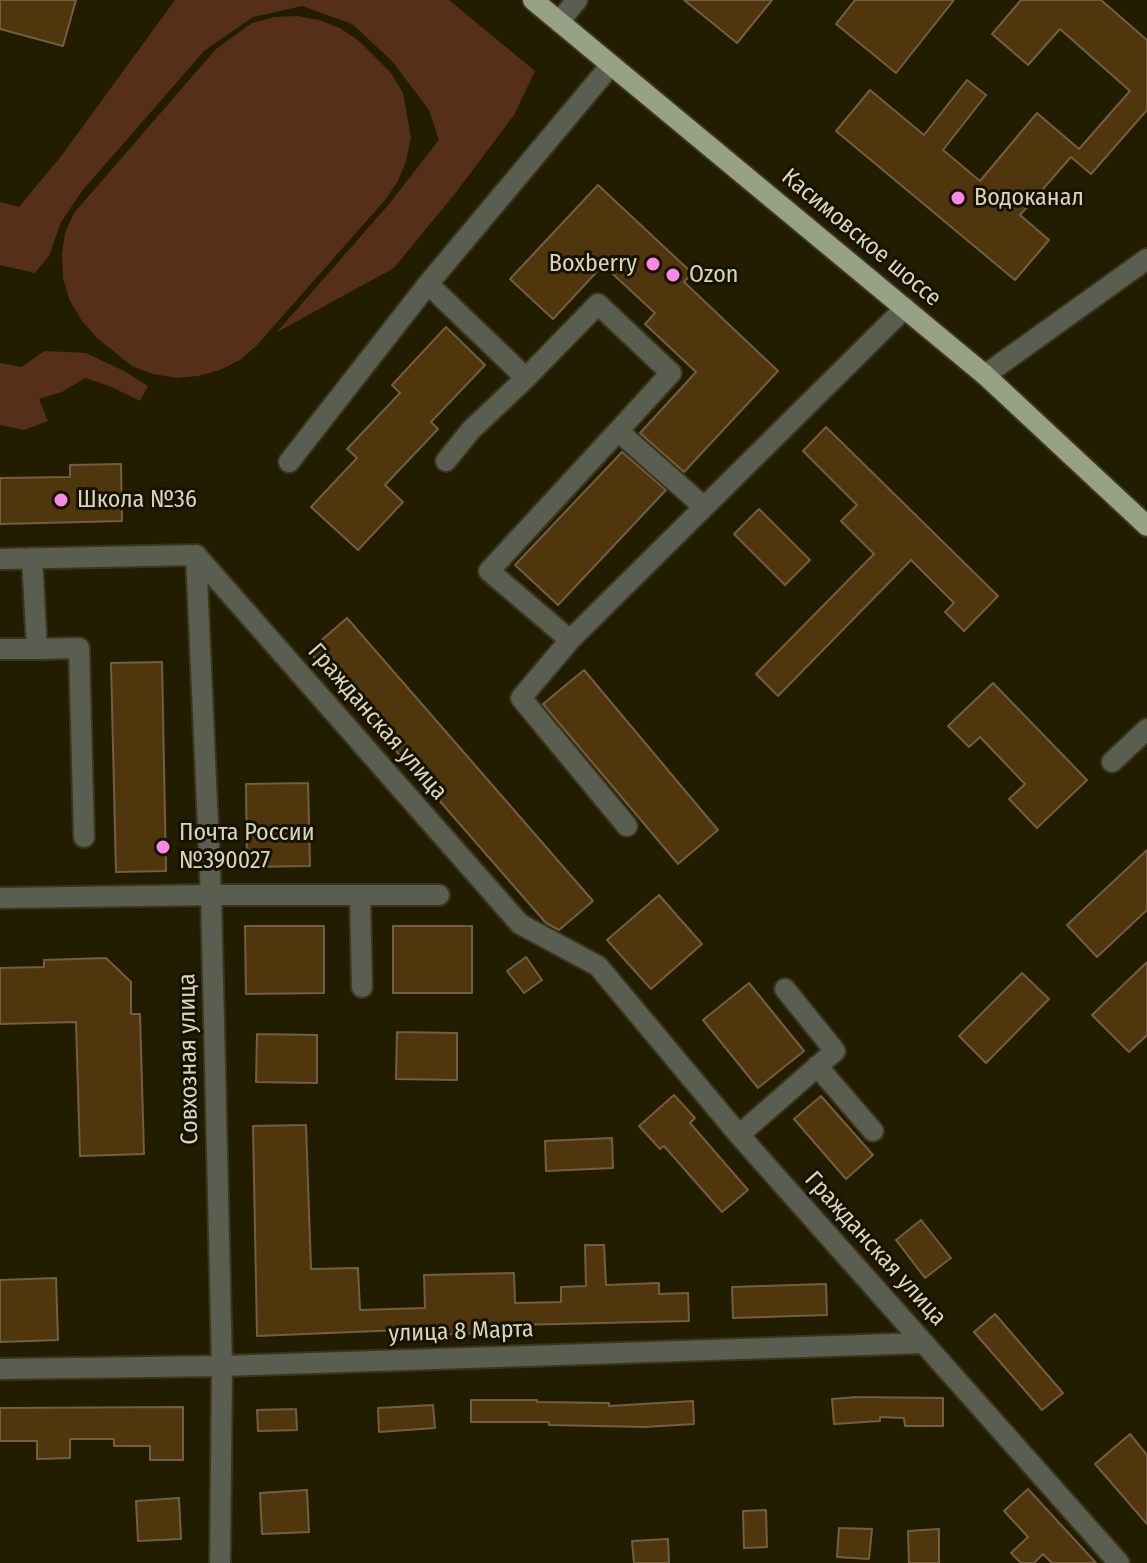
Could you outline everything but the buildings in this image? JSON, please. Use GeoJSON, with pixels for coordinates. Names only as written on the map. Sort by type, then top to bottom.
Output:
{"type":"FeatureCollection","features":[{"type":"Feature","properties":{"kind":"main road","name":"Касимовское шоссе"},"geometry":{"type":"LineString","coordinates":[[533,0],[985,375],[1147,526]]}},
{"type":"Feature","properties":{"kind":"street"},"geometry":{"type":"LineString","coordinates":[[559,22],[577,0]]}},
{"type":"Feature","properties":{"kind":"street"},"geometry":{"type":"LineString","coordinates":[[289,462],[428,284],[611,65]]}},
{"type":"Feature","properties":{"kind":"street"},"geometry":{"type":"LineString","coordinates":[[985,375],[1147,259]]}},
{"type":"Feature","properties":{"kind":"street"},"geometry":{"type":"LineString","coordinates":[[428,284],[526,378]]}},
{"type":"Feature","properties":{"kind":"street"},"geometry":{"type":"LineString","coordinates":[[446,461],[471,430],[598,304],[671,373],[489,571],[570,640]]}},
{"type":"Feature","properties":{"kind":"street"},"geometry":{"type":"LineString","coordinates":[[627,826],[521,698],[570,640],[905,308]]}},
{"type":"Feature","properties":{"kind":"street"},"geometry":{"type":"LineString","coordinates":[[618,431],[704,507]]}},
{"type":"Feature","properties":{"kind":"street"},"geometry":{"type":"LineString","coordinates":[[0,559],[196,555]]}},
{"type":"Feature","properties":{"kind":"street","name":"Совхозная улица"},"geometry":{"type":"LineString","coordinates":[[196,555],[211,895],[222,1366],[220,1563]]}},
{"type":"Feature","properties":{"kind":"street","name":"Гражданская улица"},"geometry":{"type":"LineString","coordinates":[[196,555],[520,924],[598,966],[739,1135],[1119,1563]]}},
{"type":"Feature","properties":{"kind":"street"},"geometry":{"type":"LineString","coordinates":[[32,558],[37,649]]}},
{"type":"Feature","properties":{"kind":"street"},"geometry":{"type":"LineString","coordinates":[[0,649],[79,648],[84,837]]}},
{"type":"Feature","properties":{"kind":"street"},"geometry":{"type":"LineString","coordinates":[[1112,762],[1147,729]]}},
{"type":"Feature","properties":{"kind":"street"},"geometry":{"type":"LineString","coordinates":[[360,895],[362,987]]}},
{"type":"Feature","properties":{"kind":"street"},"geometry":{"type":"LineString","coordinates":[[0,898],[439,895]]}},
{"type":"Feature","properties":{"kind":"street"},"geometry":{"type":"LineString","coordinates":[[739,1135],[835,1051],[785,989]]}},
{"type":"Feature","properties":{"kind":"street"},"geometry":{"type":"LineString","coordinates":[[817,1066],[873,1131]]}},
{"type":"Feature","properties":{"kind":"street","name":"улица 8 Марта"},"geometry":{"type":"LineString","coordinates":[[0,1369],[222,1366],[924,1343]]}},
{"type":"Feature","properties":{"kind":"shaded area"},"geometry":{"type":"Polygon","coordinates":[[[175,0],[449,0],[535,71],[514,115],[394,268],[277,332],[389,204],[439,140],[429,110],[392,61],[352,24],[302,6],[253,17],[204,51],[82,191],[61,222],[49,256],[35,273],[0,265],[0,202],[19,207],[62,155],[175,0]]]}},
{"type":"Feature","properties":{"kind":"shaded area"},"geometry":{"type":"Polygon","coordinates":[[[297,16],[340,28],[359,41],[391,73],[403,93],[411,138],[398,181],[385,200],[257,345],[240,360],[220,370],[176,378],[132,366],[97,338],[70,301],[63,278],[62,255],[65,233],[74,213],[216,49],[252,23],[274,17],[297,16]]]}},
{"type":"Feature","properties":{"kind":"shaded area"},"geometry":{"type":"Polygon","coordinates":[[[44,351],[86,353],[148,386],[140,401],[85,378],[62,392],[39,399],[48,421],[24,430],[0,425],[0,363],[22,367],[44,351]]]}},
{"type":"Feature","properties":{"kind":"place","name":"Водоканал"},"geometry":{"type":"Point","coordinates":[958,198]}},
{"type":"Feature","properties":{"kind":"place","name":"Boxberry"},"geometry":{"type":"Point","coordinates":[653,264]}},
{"type":"Feature","properties":{"kind":"place","name":"Ozon"},"geometry":{"type":"Point","coordinates":[673,275]}},
{"type":"Feature","properties":{"kind":"place","name":"Школа №36"},"geometry":{"type":"Point","coordinates":[61,500]}},
{"type":"Feature","properties":{"kind":"place","name":"Почта России №390027"},"geometry":{"type":"Point","coordinates":[163,847]}}]}
